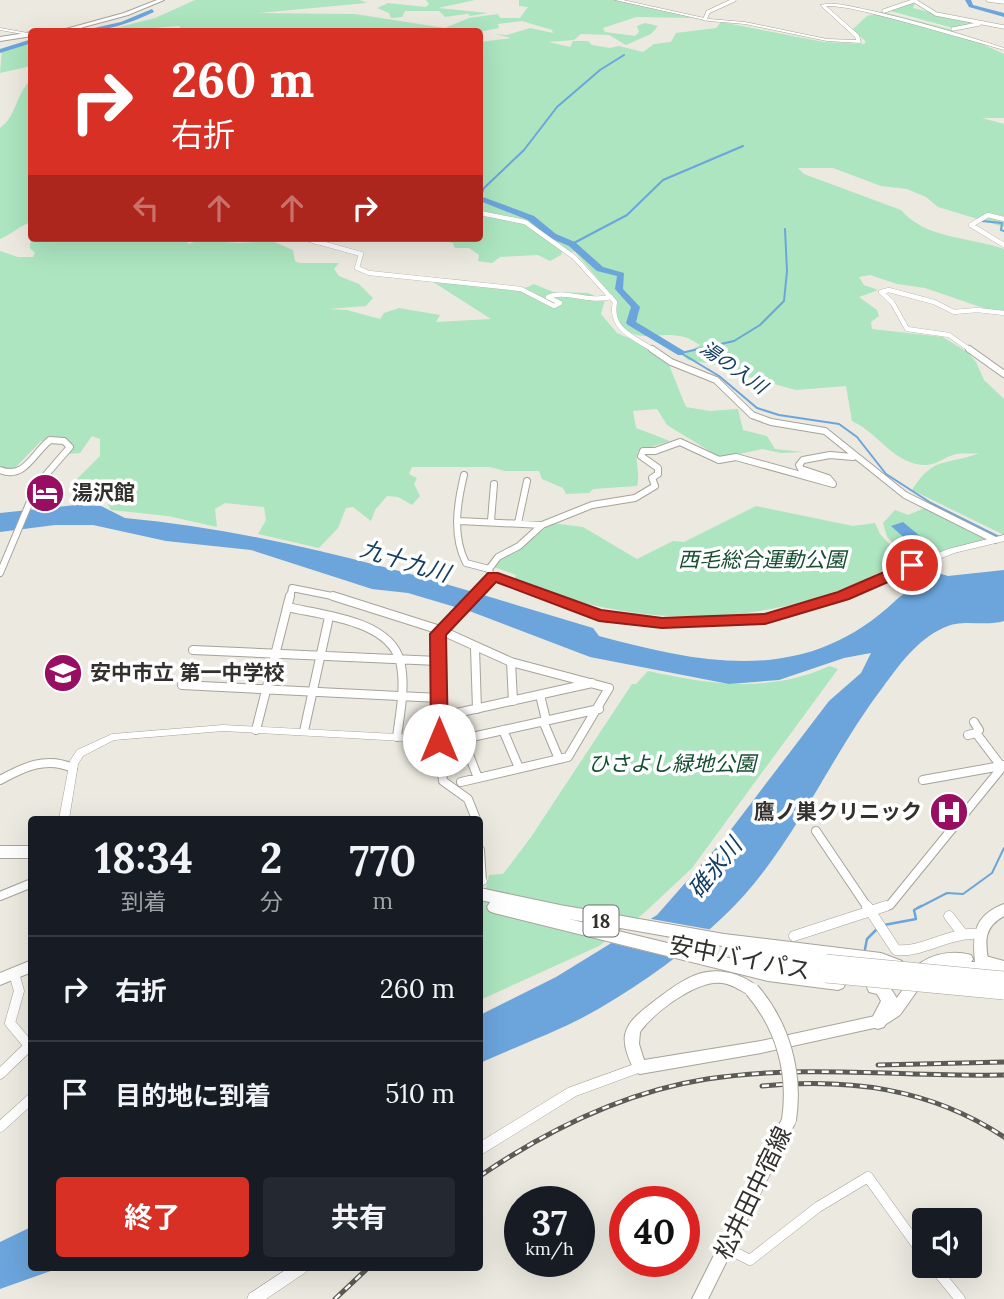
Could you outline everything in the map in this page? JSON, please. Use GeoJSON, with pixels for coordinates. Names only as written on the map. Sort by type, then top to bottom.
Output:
{"type":"FeatureCollection","features":[{"type":"Feature","properties":{"kind":"highway"},"geometry":{"type":"LineString","coordinates":[[0,852],[28,852]]}},
{"type":"Feature","properties":{"kind":"highway","name":"18"},"geometry":{"type":"LineString","coordinates":[[483,894],[715,950]]}},
{"type":"Feature","properties":{"kind":"highway"},"geometry":{"type":"LineString","coordinates":[[483,894],[715,950],[881,960],[914,980]]}},
{"type":"Feature","properties":{"kind":"highway"},"geometry":{"type":"LineString","coordinates":[[715,950],[768,974],[882,989],[890,1000],[878,1022]]}},
{"type":"Feature","properties":{"kind":"highway","name":"安中バイパス"},"geometry":{"type":"LineString","coordinates":[[715,950],[826,968],[1004,990]]}},
{"type":"Feature","properties":{"kind":"highway"},"geometry":{"type":"LineString","coordinates":[[982,965],[1004,968]]}},
{"type":"Feature","properties":{"kind":"highway"},"geometry":{"type":"LineString","coordinates":[[982,965],[1004,980]]}},
{"type":"Feature","properties":{"kind":"highway","name":"安中バイパス"},"geometry":{"type":"LineString","coordinates":[[826,968],[1004,980]]}},
{"type":"Feature","properties":{"kind":"highway"},"geometry":{"type":"LineString","coordinates":[[875,987],[914,980]]}},
{"type":"Feature","properties":{"kind":"main road"},"geometry":{"type":"LineString","coordinates":[[81,28],[161,0]]}},
{"type":"Feature","properties":{"kind":"main road"},"geometry":{"type":"LineString","coordinates":[[0,39],[28,34]]}},
{"type":"Feature","properties":{"kind":"main road"},"geometry":{"type":"LineString","coordinates":[[640,1067],[761,1047],[878,1022],[895,1011],[914,980],[928,972],[940,967],[982,965],[979,934],[985,922],[1004,909]]}},
{"type":"Feature","properties":{"kind":"main road"},"geometry":{"type":"LineString","coordinates":[[0,979],[28,968]]}},
{"type":"Feature","properties":{"kind":"main road","name":"松井田中宿線"},"geometry":{"type":"LineString","coordinates":[[640,1067],[634,1048],[633,1032],[641,1020],[687,983],[700,977],[722,976],[752,990],[766,1007],[788,1066],[793,1096],[789,1120],[728,1249],[700,1299]]}},
{"type":"Feature","properties":{"kind":"street"},"geometry":{"type":"LineString","coordinates":[[617,0],[819,39],[856,43],[861,41],[823,3],[840,1],[953,29],[1004,50]]}},
{"type":"Feature","properties":{"kind":"street"},"geometry":{"type":"LineString","coordinates":[[705,19],[708,12],[734,0]]}},
{"type":"Feature","properties":{"kind":"street"},"geometry":{"type":"LineString","coordinates":[[884,11],[916,0],[936,14],[1004,27]]}},
{"type":"Feature","properties":{"kind":"street"},"geometry":{"type":"LineString","coordinates":[[988,0],[1004,2]]}},
{"type":"Feature","properties":{"kind":"street"},"geometry":{"type":"LineString","coordinates":[[953,29],[982,23]]}},
{"type":"Feature","properties":{"kind":"street"},"geometry":{"type":"LineString","coordinates":[[0,29],[28,34]]}},
{"type":"Feature","properties":{"kind":"street"},"geometry":{"type":"LineString","coordinates":[[483,214],[525,222],[574,257],[616,304],[613,321],[653,352],[716,380],[752,415],[771,422],[825,431],[853,457],[905,495],[999,539]]}},
{"type":"Feature","properties":{"kind":"street"},"geometry":{"type":"LineString","coordinates":[[1004,219],[988,215],[971,225],[1004,245]]}},
{"type":"Feature","properties":{"kind":"street"},"geometry":{"type":"LineString","coordinates":[[318,242],[361,254],[357,268],[369,273],[480,282],[522,289],[535,300],[554,306],[560,303],[548,298],[557,293],[569,293],[587,300],[611,298]]}},
{"type":"Feature","properties":{"kind":"street"},"geometry":{"type":"LineString","coordinates":[[1004,313],[977,310],[954,313],[934,302],[889,290],[881,292],[892,302],[907,329],[949,335],[1004,374]]}},
{"type":"Feature","properties":{"kind":"street"},"geometry":{"type":"LineString","coordinates":[[0,470],[8,474],[19,472],[28,466],[46,442],[55,439],[68,443],[70,447],[65,456],[37,485],[1,571]]}},
{"type":"Feature","properties":{"kind":"street"},"geometry":{"type":"LineString","coordinates":[[475,816],[468,799],[443,781],[439,740],[438,661],[442,629],[490,575],[498,557],[519,546],[542,525],[568,512],[645,493],[655,486],[652,478],[658,474],[658,468],[645,461],[641,456],[643,452],[655,452],[680,442],[719,460],[736,457],[826,483],[835,481],[800,469],[799,465],[803,460],[830,455],[853,457]]}},
{"type":"Feature","properties":{"kind":"street"},"geometry":{"type":"LineString","coordinates":[[464,475],[457,507],[459,548],[463,562],[490,575],[599,615],[662,623],[765,619],[826,602],[951,551],[999,539]]}},
{"type":"Feature","properties":{"kind":"street"},"geometry":{"type":"LineString","coordinates":[[518,523],[527,481]]}},
{"type":"Feature","properties":{"kind":"street"},"geometry":{"type":"LineString","coordinates":[[491,521],[494,484]]}},
{"type":"Feature","properties":{"kind":"street"},"geometry":{"type":"LineString","coordinates":[[459,521],[542,525]]}},
{"type":"Feature","properties":{"kind":"street"},"geometry":{"type":"LineString","coordinates":[[256,730],[292,588],[360,603],[442,629],[475,648],[511,662],[609,688],[599,709],[568,757],[461,782]]}},
{"type":"Feature","properties":{"kind":"street"},"geometry":{"type":"LineString","coordinates":[[287,607],[329,617],[383,636],[396,651],[399,659],[400,696],[397,737]]}},
{"type":"Feature","properties":{"kind":"street"},"geometry":{"type":"LineString","coordinates":[[304,731],[329,617]]}},
{"type":"Feature","properties":{"kind":"street"},"geometry":{"type":"LineString","coordinates":[[475,648],[477,709]]}},
{"type":"Feature","properties":{"kind":"street"},"geometry":{"type":"LineString","coordinates":[[193,650],[438,661]]}},
{"type":"Feature","properties":{"kind":"street"},"geometry":{"type":"LineString","coordinates":[[511,662],[513,701]]}},
{"type":"Feature","properties":{"kind":"street"},"geometry":{"type":"LineString","coordinates":[[439,717],[592,683]]}},
{"type":"Feature","properties":{"kind":"street"},"geometry":{"type":"LineString","coordinates":[[182,685],[439,698]]}},
{"type":"Feature","properties":{"kind":"street"},"geometry":{"type":"LineString","coordinates":[[540,695],[545,721],[559,759]]}},
{"type":"Feature","properties":{"kind":"street"},"geometry":{"type":"LineString","coordinates":[[65,816],[73,768],[80,753],[112,737],[166,734],[193,728],[463,739],[599,709]]}},
{"type":"Feature","properties":{"kind":"street"},"geometry":{"type":"LineString","coordinates":[[974,722],[979,730],[972,734],[1002,766]]}},
{"type":"Feature","properties":{"kind":"street"},"geometry":{"type":"LineString","coordinates":[[503,730],[519,768]]}},
{"type":"Feature","properties":{"kind":"street"},"geometry":{"type":"LineString","coordinates":[[463,739],[478,778]]}},
{"type":"Feature","properties":{"kind":"street"},"geometry":{"type":"LineString","coordinates":[[0,780],[27,765],[59,762],[73,768]]}},
{"type":"Feature","properties":{"kind":"street"},"geometry":{"type":"LineString","coordinates":[[923,780],[1002,766]]}},
{"type":"Feature","properties":{"kind":"street"},"geometry":{"type":"LineString","coordinates":[[794,936],[870,912],[896,900],[1002,766]]}},
{"type":"Feature","properties":{"kind":"street"},"geometry":{"type":"LineString","coordinates":[[816,831],[889,943],[898,951],[962,933],[979,934]]}},
{"type":"Feature","properties":{"kind":"street"},"geometry":{"type":"LineString","coordinates":[[0,896],[28,885]]}},
{"type":"Feature","properties":{"kind":"street"},"geometry":{"type":"LineString","coordinates":[[949,916],[962,933]]}},
{"type":"Feature","properties":{"kind":"street"},"geometry":{"type":"LineString","coordinates":[[978,992],[982,965]]}},
{"type":"Feature","properties":{"kind":"street"},"geometry":{"type":"LineString","coordinates":[[14,973],[19,991],[10,1023],[28,1045]]}},
{"type":"Feature","properties":{"kind":"street"},"geometry":{"type":"LineString","coordinates":[[0,1074],[28,1049]]}},
{"type":"Feature","properties":{"kind":"street"},"geometry":{"type":"LineString","coordinates":[[483,1147],[562,1097],[640,1067]]}},
{"type":"Feature","properties":{"kind":"street"},"geometry":{"type":"LineString","coordinates":[[0,1127],[28,1102]]}},
{"type":"Feature","properties":{"kind":"street"},"geometry":{"type":"LineString","coordinates":[[728,1249],[750,1260],[818,1208],[867,1177],[912,1239]]}},
{"type":"Feature","properties":{"kind":"street"},"geometry":{"type":"LineString","coordinates":[[254,1299],[295,1271]]}},
{"type":"Feature","properties":{"kind":"street"},"geometry":{"type":"LineString","coordinates":[[943,1278],[958,1297]]}},
{"type":"Feature","properties":{"kind":"green space"},"geometry":{"type":"Polygon","coordinates":[[[195,0],[360,0],[367,3],[259,13],[355,14],[445,28],[116,28],[155,18],[195,0]]]}},
{"type":"Feature","properties":{"kind":"green space"},"geometry":{"type":"Polygon","coordinates":[[[426,0],[475,0],[438,8],[488,13],[445,17],[439,11],[405,11],[402,17],[391,18],[389,13],[377,8],[388,3],[426,7],[429,4],[426,0]]]}},
{"type":"Feature","properties":{"kind":"green space"},"geometry":{"type":"Polygon","coordinates":[[[519,0],[614,0],[692,18],[636,17],[603,28],[605,32],[635,36],[639,32],[637,26],[645,23],[658,26],[651,34],[626,45],[609,35],[581,34],[574,40],[548,42],[570,47],[573,41],[588,41],[592,45],[610,48],[619,46],[643,52],[654,44],[671,42],[676,33],[716,28],[721,22],[824,42],[864,44],[866,42],[853,29],[867,16],[883,12],[949,29],[1004,54],[1004,118],[982,118],[1004,124],[1004,227],[938,207],[926,197],[907,189],[881,186],[833,168],[798,168],[804,174],[901,210],[911,220],[935,232],[1004,249],[1004,315],[925,288],[897,284],[870,275],[859,277],[864,285],[878,290],[859,297],[877,310],[879,316],[871,322],[872,329],[943,337],[967,352],[976,362],[984,380],[1004,399],[1004,535],[912,490],[934,466],[979,453],[957,454],[930,465],[915,464],[896,455],[871,433],[852,421],[846,386],[796,390],[741,375],[713,364],[688,360],[682,355],[700,345],[686,338],[673,335],[646,336],[629,332],[613,314],[615,299],[575,252],[563,251],[550,261],[538,255],[500,257],[492,263],[478,261],[479,255],[469,248],[455,248],[453,243],[449,242],[483,242],[483,42],[511,38],[495,34],[507,35],[530,28],[553,33],[552,30],[522,21],[498,24],[499,28],[483,31],[483,28],[445,28],[469,18],[498,14],[500,18],[520,18],[528,7],[519,6],[519,0]]]}},
{"type":"Feature","properties":{"kind":"green space"},"geometry":{"type":"Polygon","coordinates":[[[915,3],[913,8],[974,23],[953,28],[887,10],[915,3]]]}},
{"type":"Feature","properties":{"kind":"green space"},"geometry":{"type":"Polygon","coordinates":[[[28,42],[28,67],[0,73],[2,49],[28,42]]]}},
{"type":"Feature","properties":{"kind":"green space"},"geometry":{"type":"Polygon","coordinates":[[[28,84],[28,224],[0,239],[0,128],[9,118],[28,84]]]}},
{"type":"Feature","properties":{"kind":"green space"},"geometry":{"type":"Polygon","coordinates":[[[30,242],[274,242],[293,250],[295,261],[299,263],[339,263],[334,269],[339,276],[359,284],[373,298],[366,306],[328,309],[347,310],[380,319],[384,313],[399,308],[440,315],[436,322],[491,319],[433,282],[436,278],[470,281],[510,290],[534,284],[553,292],[588,293],[605,300],[601,314],[617,333],[654,349],[669,365],[686,407],[710,411],[738,409],[743,430],[767,436],[775,449],[803,452],[781,453],[762,449],[721,458],[667,425],[657,409],[633,411],[636,428],[670,441],[638,451],[637,486],[566,494],[563,488],[542,479],[539,471],[505,471],[490,467],[412,467],[409,474],[417,478],[414,484],[420,496],[412,505],[398,497],[387,496],[375,510],[371,521],[353,507],[346,508],[338,528],[319,548],[258,534],[266,520],[264,507],[225,503],[215,509],[217,527],[168,516],[111,510],[100,488],[77,479],[100,456],[100,439],[92,436],[80,453],[68,454],[71,443],[66,439],[41,441],[15,468],[0,470],[0,251],[18,257],[33,257],[35,253],[30,248],[30,242]]]}},
{"type":"Feature","properties":{"kind":"green space","name":"西毛総合運動公園"},"geometry":{"type":"Polygon","coordinates":[[[756,506],[853,526],[875,523],[880,534],[905,561],[816,598],[739,614],[701,616],[663,616],[589,604],[514,580],[516,575],[494,567],[497,562],[518,551],[551,523],[583,527],[637,559],[673,541],[684,542],[756,506]]]}},
{"type":"Feature","properties":{"kind":"green space"},"geometry":{"type":"Polygon","coordinates":[[[927,507],[987,539],[913,562],[887,537],[883,523],[895,510],[908,515],[927,507]]]}},
{"type":"Feature","properties":{"kind":"green space","name":"ひさよし緑地公園"},"geometry":{"type":"Polygon","coordinates":[[[830,666],[838,669],[692,868],[643,914],[599,946],[483,999],[483,900],[489,875],[503,874],[531,837],[632,684],[636,684],[648,671],[695,680],[740,684],[807,675],[830,666]]]}},
{"type":"Feature","properties":{"kind":"water","name":"碓氷川"},"geometry":{"type":"Polygon","coordinates":[[[76,505],[101,506],[125,518],[245,535],[420,577],[593,628],[599,636],[678,655],[716,660],[754,661],[790,657],[826,646],[861,628],[920,583],[931,571],[948,576],[1004,570],[1004,621],[951,625],[925,639],[909,654],[863,715],[769,865],[723,917],[695,942],[648,977],[586,1016],[483,1062],[483,1014],[556,977],[657,915],[723,840],[829,701],[861,673],[871,653],[844,658],[779,680],[729,684],[590,657],[472,612],[408,593],[372,589],[251,550],[166,541],[93,525],[55,525],[0,532],[0,513],[76,505]]]}},
{"type":"Feature","properties":{"kind":"water"},"geometry":{"type":"Polygon","coordinates":[[[903,522],[932,546],[919,551],[891,526],[903,522]]]}},
{"type":"Feature","properties":{"kind":"water"},"geometry":{"type":"Polygon","coordinates":[[[28,1228],[28,1271],[51,1271],[0,1289],[0,1242],[28,1228]]]}},
{"type":"Feature","properties":{"kind":"pier"},"geometry":{"type":"Polygon","coordinates":[[[646,918],[713,930],[677,959],[607,942],[646,918]]]}},
{"type":"Feature","properties":{"kind":"waterway"},"geometry":{"type":"LineString","coordinates":[[968,0],[971,6],[1004,15]]}},
{"type":"Feature","properties":{"kind":"waterway"},"geometry":{"type":"LineString","coordinates":[[101,28],[123,24],[152,11]]}},
{"type":"Feature","properties":{"kind":"waterway"},"geometry":{"type":"LineString","coordinates":[[0,51],[28,42]]}},
{"type":"Feature","properties":{"kind":"waterway"},"geometry":{"type":"LineString","coordinates":[[483,190],[524,150],[557,107],[600,70],[624,55]]}},
{"type":"Feature","properties":{"kind":"waterway"},"geometry":{"type":"LineString","coordinates":[[572,244],[627,215],[663,180],[743,146]]}},
{"type":"Feature","properties":{"kind":"waterway","name":"湯の入川"},"geometry":{"type":"LineString","coordinates":[[483,199],[531,218],[553,236],[572,244],[600,269],[621,275],[619,289],[636,307],[631,323],[681,353]]}},
{"type":"Feature","properties":{"kind":"waterway"},"geometry":{"type":"LineString","coordinates":[[982,221],[1002,223],[1001,230],[1004,231]]}},
{"type":"Feature","properties":{"kind":"waterway","name":"湯の入川"},"geometry":{"type":"LineString","coordinates":[[785,229],[787,271],[784,301],[760,325],[734,341],[681,353],[719,376],[757,408],[779,415],[839,424],[857,437],[886,474],[931,503],[999,537]]}},
{"type":"Feature","properties":{"kind":"waterway"},"geometry":{"type":"LineString","coordinates":[[918,908],[947,893],[963,894],[992,873],[1004,848]]}},
{"type":"Feature","properties":{"kind":"waterway"},"geometry":{"type":"LineString","coordinates":[[884,925],[916,919],[914,910],[921,906]]}},
{"type":"Feature","properties":{"kind":"waterway"},"geometry":{"type":"LineString","coordinates":[[865,949],[867,939],[876,930]]}},
{"type":"Feature","properties":{"kind":"railway"},"geometry":{"type":"LineString","coordinates":[[878,1065],[1004,1062]]}},
{"type":"Feature","properties":{"kind":"railway"},"geometry":{"type":"LineString","coordinates":[[483,1174],[533,1143],[588,1115],[646,1093],[707,1079],[781,1072],[1004,1075]]}},
{"type":"Feature","properties":{"kind":"railway"},"geometry":{"type":"LineString","coordinates":[[762,1086],[826,1084],[888,1090],[947,1107],[1004,1137]]}},
{"type":"Feature","properties":{"kind":"railway"},"geometry":{"type":"LineString","coordinates":[[335,1299],[365,1271]]}},
{"type":"Feature","properties":{"kind":"place","name":"湯沢館"},"geometry":{"type":"Point","coordinates":[45,493]}},
{"type":"Feature","properties":{"kind":"place","name":"安中市立 第一中学校"},"geometry":{"type":"Point","coordinates":[63,673]}},
{"type":"Feature","properties":{"kind":"place","name":"鷹ノ巣クリニック"},"geometry":{"type":"Point","coordinates":[949,812]}},
{"type":"Feature","properties":{"kind":"route"},"geometry":{"type":"LineString","coordinates":[[439,740],[438,634],[493,576],[599,615],[662,623],[765,619],[844,596],[912,565]]}},
{"type":"Feature","properties":{"kind":"water label","name":"九十九川"},"geometry":{"type":"Point","coordinates":[405,561]}}]}
